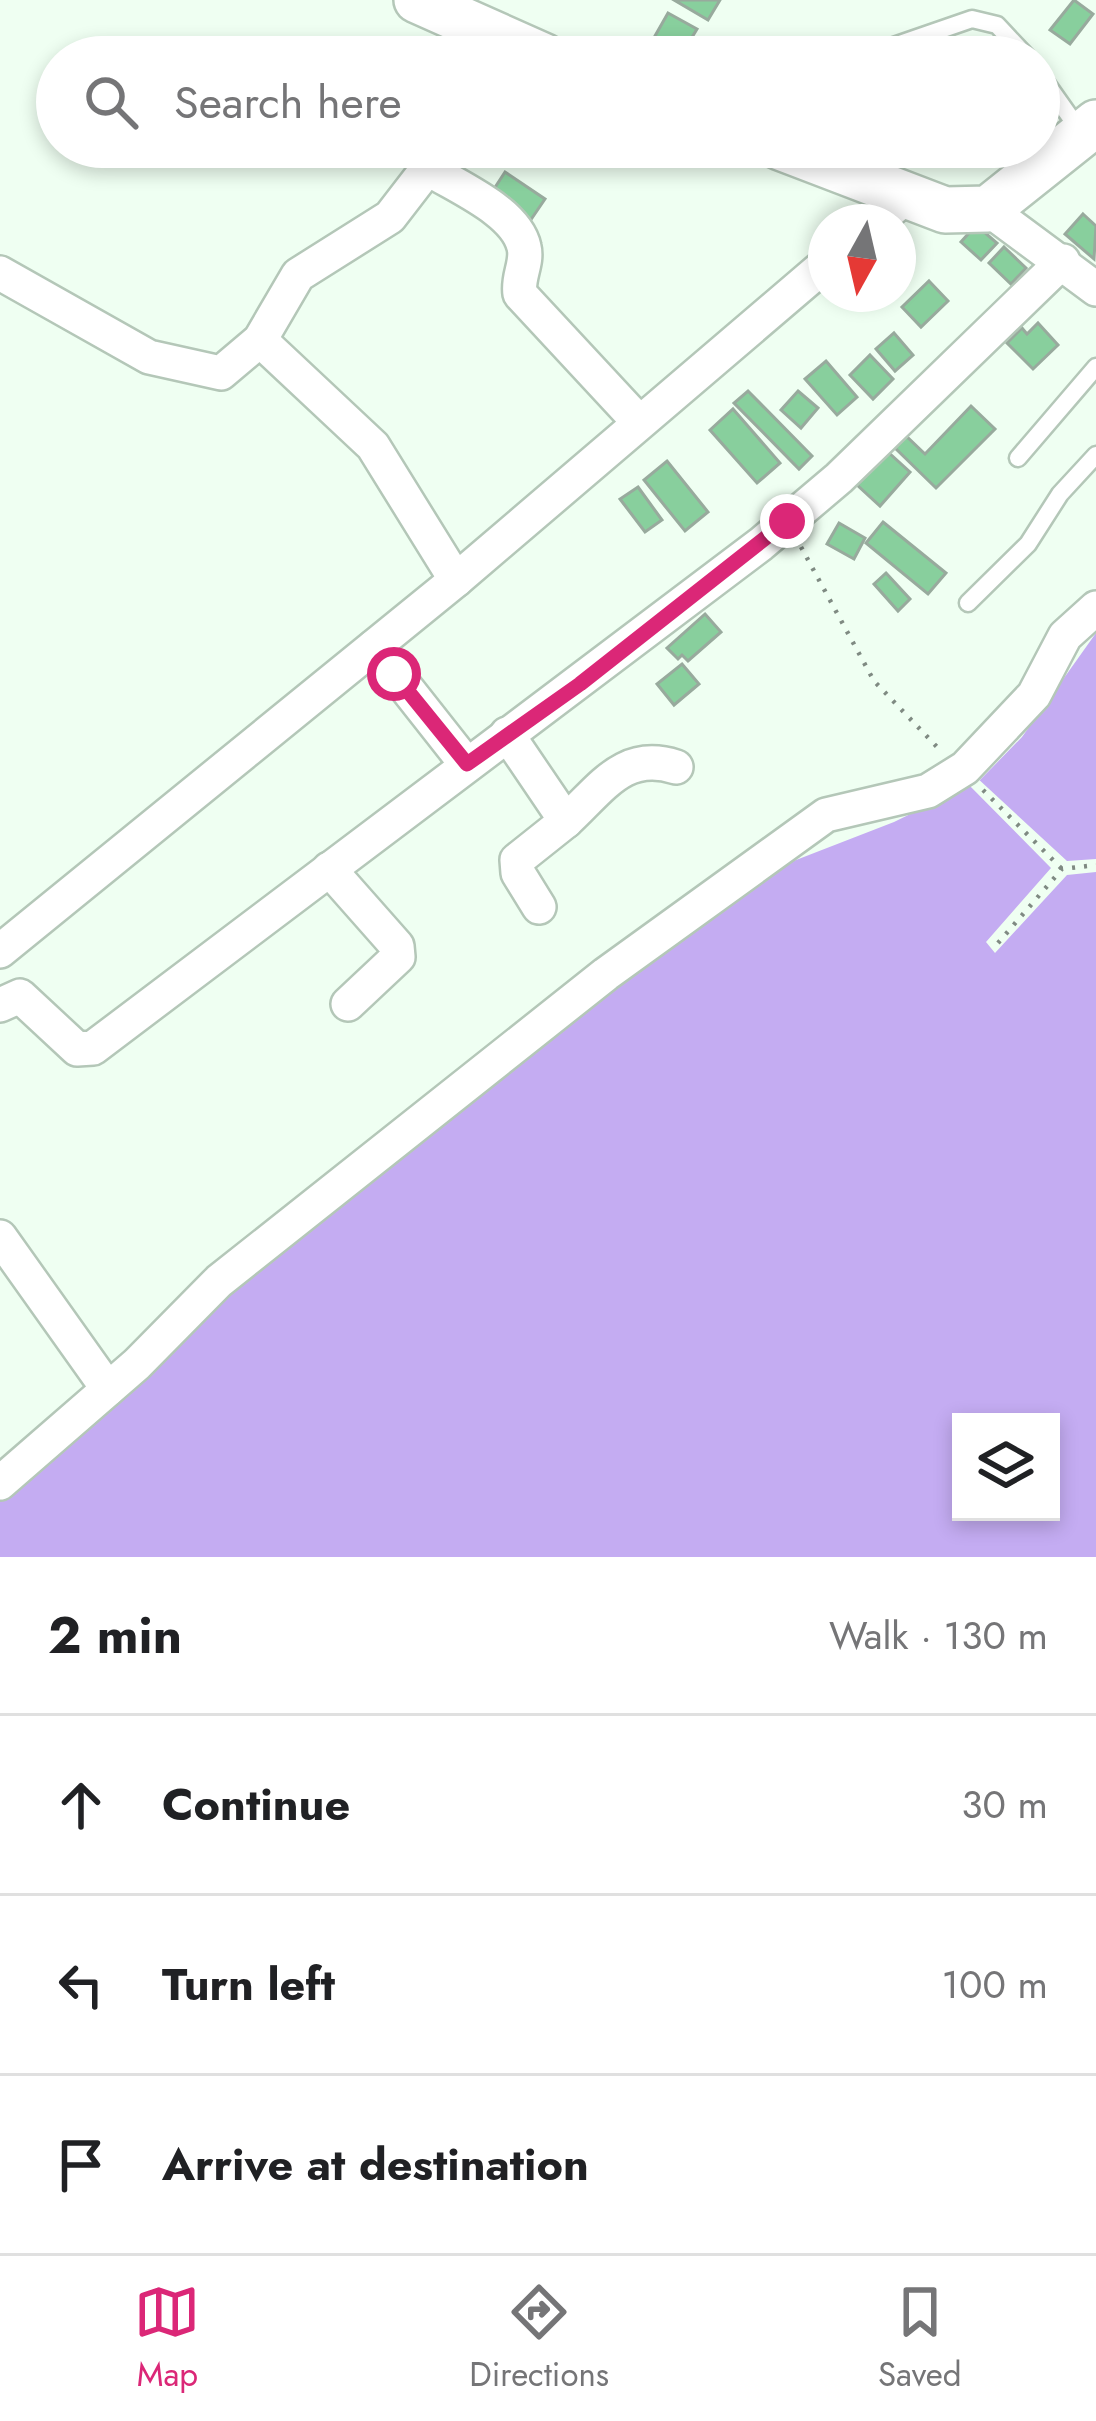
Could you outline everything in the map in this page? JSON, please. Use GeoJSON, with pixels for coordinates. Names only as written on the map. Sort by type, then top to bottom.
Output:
{"type":"FeatureCollection","features":[{"type":"Feature","properties":{"kind":"street"},"geometry":{"type":"LineString","coordinates":[[417,0],[504,36]]}},
{"type":"Feature","properties":{"kind":"street"},"geometry":{"type":"LineString","coordinates":[[0,272],[149,357],[221,373],[260,340],[298,275],[376,229],[428,168]]}},
{"type":"Feature","properties":{"kind":"street"},"geometry":{"type":"LineString","coordinates":[[447,168],[518,233],[525,256],[520,294],[638,421]]}},
{"type":"Feature","properties":{"kind":"street"},"geometry":{"type":"LineString","coordinates":[[831,168],[1063,261],[1096,290]]}},
{"type":"Feature","properties":{"kind":"street"},"geometry":{"type":"LineString","coordinates":[[927,208],[1000,168]]}},
{"type":"Feature","properties":{"kind":"street"},"geometry":{"type":"LineString","coordinates":[[0,1004],[20,996],[77,1048],[88,1050],[596,672],[787,521],[839,478],[1063,261]]}},
{"type":"Feature","properties":{"kind":"street"},"geometry":{"type":"LineString","coordinates":[[0,951],[383,659],[456,580],[808,279]]}},
{"type":"Feature","properties":{"kind":"street"},"geometry":{"type":"LineString","coordinates":[[260,340],[373,446],[456,580]]}},
{"type":"Feature","properties":{"kind":"street"},"geometry":{"type":"LineString","coordinates":[[0,1483],[108,1390],[219,1281],[606,974],[826,815],[928,791],[961,771],[1034,694],[1065,636],[1096,608]]}},
{"type":"Feature","properties":{"kind":"street"},"geometry":{"type":"LineString","coordinates":[[383,659],[467,764]]}},
{"type":"Feature","properties":{"kind":"street"},"geometry":{"type":"LineString","coordinates":[[507,734],[566,821]]}},
{"type":"Feature","properties":{"kind":"street"},"geometry":{"type":"LineString","coordinates":[[539,907],[518,873],[517,860],[630,764],[652,760],[676,767]]}},
{"type":"Feature","properties":{"kind":"street"},"geometry":{"type":"LineString","coordinates":[[328,869],[397,946],[398,957],[384,976],[348,1004]]}},
{"type":"Feature","properties":{"kind":"street"},"geometry":{"type":"LineString","coordinates":[[0,1237],[108,1390]]}},
{"type":"Feature","properties":{"kind":"lane"},"geometry":{"type":"LineString","coordinates":[[923,36],[972,19],[997,26],[1007,36]]}},
{"type":"Feature","properties":{"kind":"lane"},"geometry":{"type":"LineString","coordinates":[[1060,99],[1082,123]]}},
{"type":"Feature","properties":{"kind":"lane"},"geometry":{"type":"LineString","coordinates":[[1018,458],[1096,367]]}},
{"type":"Feature","properties":{"kind":"lane"},"geometry":{"type":"LineString","coordinates":[[968,603],[1028,544],[1060,494],[1096,455]]}},
{"type":"Feature","properties":{"kind":"path"},"geometry":{"type":"LineString","coordinates":[[787,521],[874,681],[1062,868]]}},
{"type":"Feature","properties":{"kind":"path"},"geometry":{"type":"LineString","coordinates":[[998,944],[1062,868],[1096,865]]}},
{"type":"Feature","properties":{"kind":"shaded area"},"geometry":{"type":"Polygon","coordinates":[[[1096,633],[1096,1557],[0,1557],[0,1497],[297,1234],[700,921],[778,867],[894,822],[980,780],[1022,737],[1096,633]]]}},
{"type":"Feature","properties":{"kind":"pier"},"geometry":{"type":"Polygon","coordinates":[[[975,776],[1067,861],[1096,859],[1096,872],[1067,875],[995,953],[986,942],[1051,868],[965,781],[975,776]]]}},
{"type":"Feature","properties":{"kind":"building"},"geometry":{"type":"Polygon","coordinates":[[[674,0],[720,0],[708,20],[674,0]]]}},
{"type":"Feature","properties":{"kind":"building"},"geometry":{"type":"Polygon","coordinates":[[[1074,0],[1093,14],[1070,44],[1050,30],[1074,0]]]}},
{"type":"Feature","properties":{"kind":"building"},"geometry":{"type":"Polygon","coordinates":[[[668,13],[697,29],[693,36],[655,36],[668,13]]]}},
{"type":"Feature","properties":{"kind":"building"},"geometry":{"type":"Polygon","coordinates":[[[505,172],[545,199],[530,221],[490,195],[505,172]]]}},
{"type":"Feature","properties":{"kind":"building"},"geometry":{"type":"Polygon","coordinates":[[[1083,214],[1096,226],[1094,259],[1065,234],[1083,214]]]}},
{"type":"Feature","properties":{"kind":"building"},"geometry":{"type":"Polygon","coordinates":[[[976,225],[997,243],[981,260],[961,242],[976,225]]]}},
{"type":"Feature","properties":{"kind":"building"},"geometry":{"type":"Polygon","coordinates":[[[1004,247],[1026,268],[1011,284],[989,263],[1004,247]]]}},
{"type":"Feature","properties":{"kind":"building"},"geometry":{"type":"Polygon","coordinates":[[[929,281],[948,301],[921,327],[907,312],[916,312],[916,294],[929,281]]]}},
{"type":"Feature","properties":{"kind":"building"},"geometry":{"type":"Polygon","coordinates":[[[1038,323],[1058,345],[1033,369],[1007,343],[1022,328],[1027,334],[1038,323]]]}},
{"type":"Feature","properties":{"kind":"building"},"geometry":{"type":"Polygon","coordinates":[[[894,333],[913,355],[895,371],[876,349],[894,333]]]}},
{"type":"Feature","properties":{"kind":"building"},"geometry":{"type":"Polygon","coordinates":[[[870,355],[893,379],[873,399],[850,375],[870,355]]]}},
{"type":"Feature","properties":{"kind":"building"},"geometry":{"type":"Polygon","coordinates":[[[826,361],[857,397],[837,415],[805,379],[826,361]]]}},
{"type":"Feature","properties":{"kind":"building"},"geometry":{"type":"Polygon","coordinates":[[[748,391],[812,456],[799,469],[734,403],[748,391]]]}},
{"type":"Feature","properties":{"kind":"building"},"geometry":{"type":"Polygon","coordinates":[[[798,391],[818,408],[801,428],[781,410],[798,391]]]}},
{"type":"Feature","properties":{"kind":"building"},"geometry":{"type":"Polygon","coordinates":[[[971,406],[995,429],[936,488],[895,448],[906,436],[925,454],[971,406]]]}},
{"type":"Feature","properties":{"kind":"building"},"geometry":{"type":"Polygon","coordinates":[[[733,409],[780,463],[757,483],[710,430],[733,409]]]}},
{"type":"Feature","properties":{"kind":"building"},"geometry":{"type":"Polygon","coordinates":[[[888,452],[910,472],[880,506],[857,485],[888,452]]]}},
{"type":"Feature","properties":{"kind":"building"},"geometry":{"type":"Polygon","coordinates":[[[667,461],[708,512],[685,531],[644,480],[667,461]]]}},
{"type":"Feature","properties":{"kind":"building"},"geometry":{"type":"Polygon","coordinates":[[[638,487],[662,520],[645,532],[620,499],[638,487]]]}},
{"type":"Feature","properties":{"kind":"building"},"geometry":{"type":"Polygon","coordinates":[[[883,522],[946,573],[928,594],[866,543],[883,522]]]}},
{"type":"Feature","properties":{"kind":"building"},"geometry":{"type":"Polygon","coordinates":[[[839,523],[865,538],[854,559],[827,544],[839,523]]]}},
{"type":"Feature","properties":{"kind":"building"},"geometry":{"type":"Polygon","coordinates":[[[886,573],[910,599],[898,611],[874,584],[886,573]]]}},
{"type":"Feature","properties":{"kind":"building"},"geometry":{"type":"Polygon","coordinates":[[[705,614],[721,632],[688,661],[682,655],[678,659],[667,648],[705,614]]]}},
{"type":"Feature","properties":{"kind":"building"},"geometry":{"type":"Polygon","coordinates":[[[682,664],[699,684],[674,705],[657,684],[682,664]]]}},
{"type":"Feature","properties":{"kind":"route"},"geometry":{"type":"LineString","coordinates":[[394,674],[427,721],[467,764],[658,625],[787,521]]}}]}
